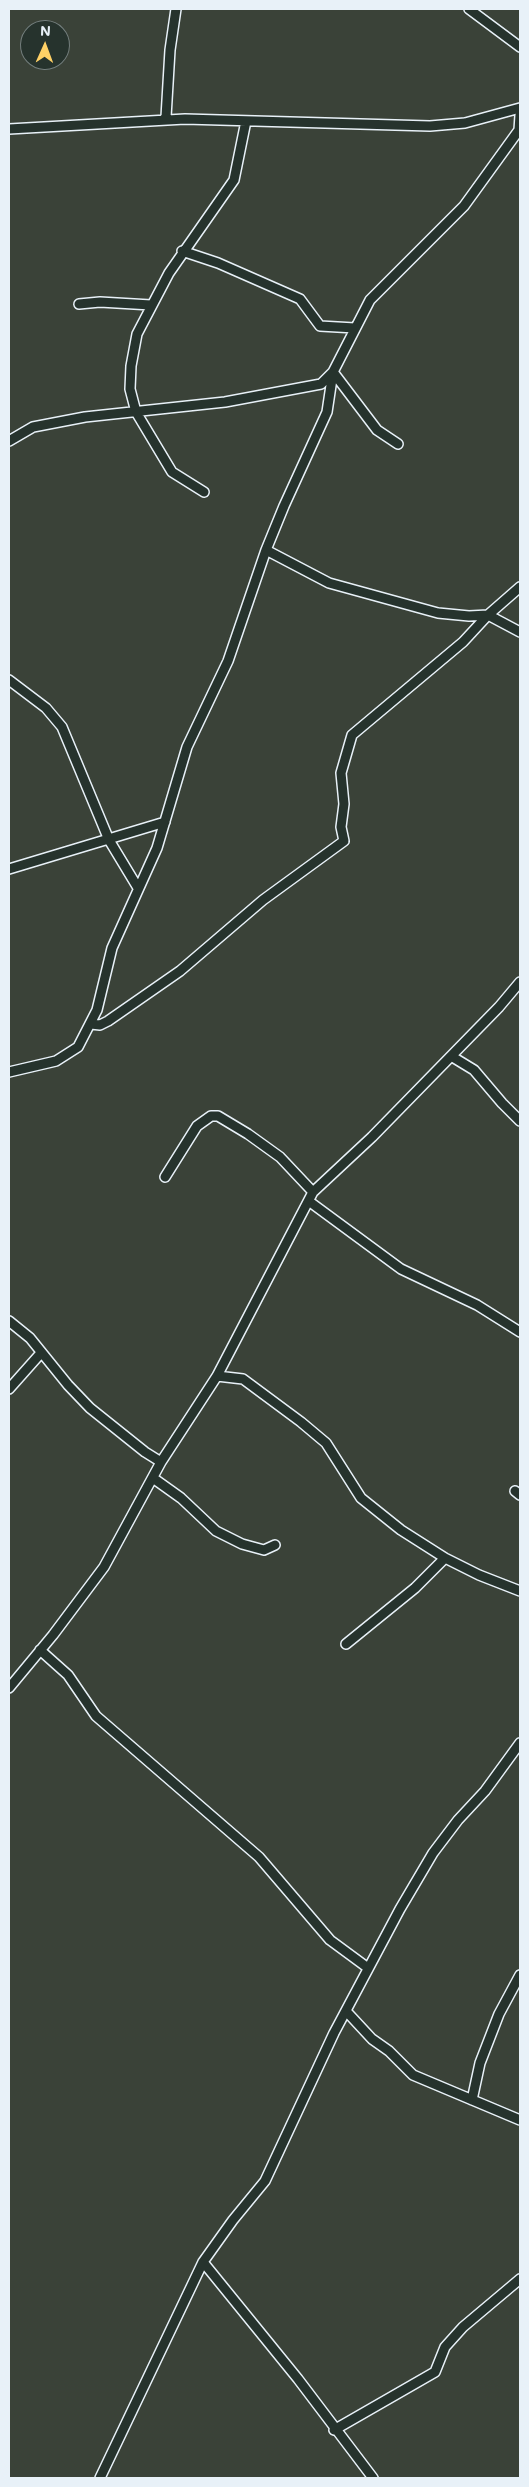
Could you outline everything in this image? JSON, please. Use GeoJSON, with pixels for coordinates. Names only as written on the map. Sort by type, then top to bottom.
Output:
{"type":"FeatureCollection","features":[{"type":"Feature","properties":{"kind":"street"},"geometry":{"type":"LineString","coordinates":[[163,120],[166,117],[170,50],[176,9]]}},
{"type":"Feature","properties":{"kind":"street"},"geometry":{"type":"LineString","coordinates":[[469,9],[520,47]]}},
{"type":"Feature","properties":{"kind":"street"},"geometry":{"type":"LineString","coordinates":[[9,129],[163,120],[430,126],[465,122],[520,108]]}},
{"type":"Feature","properties":{"kind":"street"},"geometry":{"type":"LineString","coordinates":[[9,441],[33,427],[85,418],[224,402],[321,384],[333,372],[345,352],[354,328],[370,300],[464,206],[520,132],[520,115]]}},
{"type":"Feature","properties":{"kind":"street"},"geometry":{"type":"LineString","coordinates":[[204,492],[172,472],[136,412],[130,389],[131,366],[137,334],[151,305],[182,252],[224,198],[234,180],[246,121]]}},
{"type":"Feature","properties":{"kind":"street"},"geometry":{"type":"LineString","coordinates":[[182,252],[218,263],[300,299],[320,326],[354,328]]}},
{"type":"Feature","properties":{"kind":"street"},"geometry":{"type":"LineString","coordinates":[[79,304],[100,302],[151,305]]}},
{"type":"Feature","properties":{"kind":"street"},"geometry":{"type":"LineString","coordinates":[[333,372],[377,430],[398,444]]}},
{"type":"Feature","properties":{"kind":"street"},"geometry":{"type":"LineString","coordinates":[[9,1072],[56,1061],[78,1047],[91,1024],[97,1010],[112,948],[157,848],[187,747],[228,662],[266,550],[327,412],[333,372]]}},
{"type":"Feature","properties":{"kind":"street"},"geometry":{"type":"LineString","coordinates":[[266,550],[329,583],[438,613],[469,616],[488,615],[520,632]]}},
{"type":"Feature","properties":{"kind":"street"},"geometry":{"type":"LineString","coordinates":[[91,1024],[100,1025],[108,1021],[180,971],[263,900],[344,841],[341,826],[344,804],[341,773],[352,735],[463,642],[488,615],[520,587]]}},
{"type":"Feature","properties":{"kind":"street"},"geometry":{"type":"LineString","coordinates":[[9,680],[46,708],[62,727],[110,840],[138,888]]}},
{"type":"Feature","properties":{"kind":"street"},"geometry":{"type":"LineString","coordinates":[[9,869],[165,822]]}},
{"type":"Feature","properties":{"kind":"street"},"geometry":{"type":"LineString","coordinates":[[9,1688],[104,1568],[161,1462],[217,1376],[314,1192],[333,1176],[451,1056],[499,1007],[520,982]]}},
{"type":"Feature","properties":{"kind":"street"},"geometry":{"type":"LineString","coordinates":[[451,1056],[474,1070],[520,1122]]}},
{"type":"Feature","properties":{"kind":"street"},"geometry":{"type":"LineString","coordinates":[[164,1177],[197,1126],[211,1116],[218,1116],[248,1134],[280,1158],[314,1192]]}},
{"type":"Feature","properties":{"kind":"street"},"geometry":{"type":"LineString","coordinates":[[310,1202],[401,1269],[477,1305],[520,1332]]}},
{"type":"Feature","properties":{"kind":"street"},"geometry":{"type":"LineString","coordinates":[[9,1321],[30,1338],[41,1354],[90,1408],[145,1452],[161,1462]]}},
{"type":"Feature","properties":{"kind":"street"},"geometry":{"type":"LineString","coordinates":[[9,1389],[41,1354]]}},
{"type":"Feature","properties":{"kind":"street"},"geometry":{"type":"LineString","coordinates":[[217,1376],[243,1379],[326,1442],[361,1498],[401,1530],[445,1558],[479,1575],[520,1591]]}},
{"type":"Feature","properties":{"kind":"street"},"geometry":{"type":"LineString","coordinates":[[153,1478],[181,1498],[216,1531],[242,1544],[264,1550],[275,1545]]}},
{"type":"Feature","properties":{"kind":"street"},"geometry":{"type":"LineString","coordinates":[[346,1644],[415,1588],[445,1558]]}},
{"type":"Feature","properties":{"kind":"street"},"geometry":{"type":"LineString","coordinates":[[40,1650],[68,1675],[96,1716],[259,1857],[330,1940],[368,1968]]}},
{"type":"Feature","properties":{"kind":"street"},"geometry":{"type":"LineString","coordinates":[[100,2478],[204,2262],[233,2220],[265,2181],[368,1968],[434,1853],[458,1820],[485,1791],[520,1743]]}},
{"type":"Feature","properties":{"kind":"street"},"geometry":{"type":"LineString","coordinates":[[472,2100],[480,2063],[498,2014],[520,1975]]}},
{"type":"Feature","properties":{"kind":"street"},"geometry":{"type":"LineString","coordinates":[[346,2011],[372,2039],[389,2051],[413,2075],[520,2120]]}},
{"type":"Feature","properties":{"kind":"street"},"geometry":{"type":"LineString","coordinates":[[204,2262],[298,2379],[334,2430],[373,2478]]}},
{"type":"Feature","properties":{"kind":"street"},"geometry":{"type":"LineString","coordinates":[[334,2430],[435,2372],[445,2347],[463,2327],[520,2279]]}}]}
